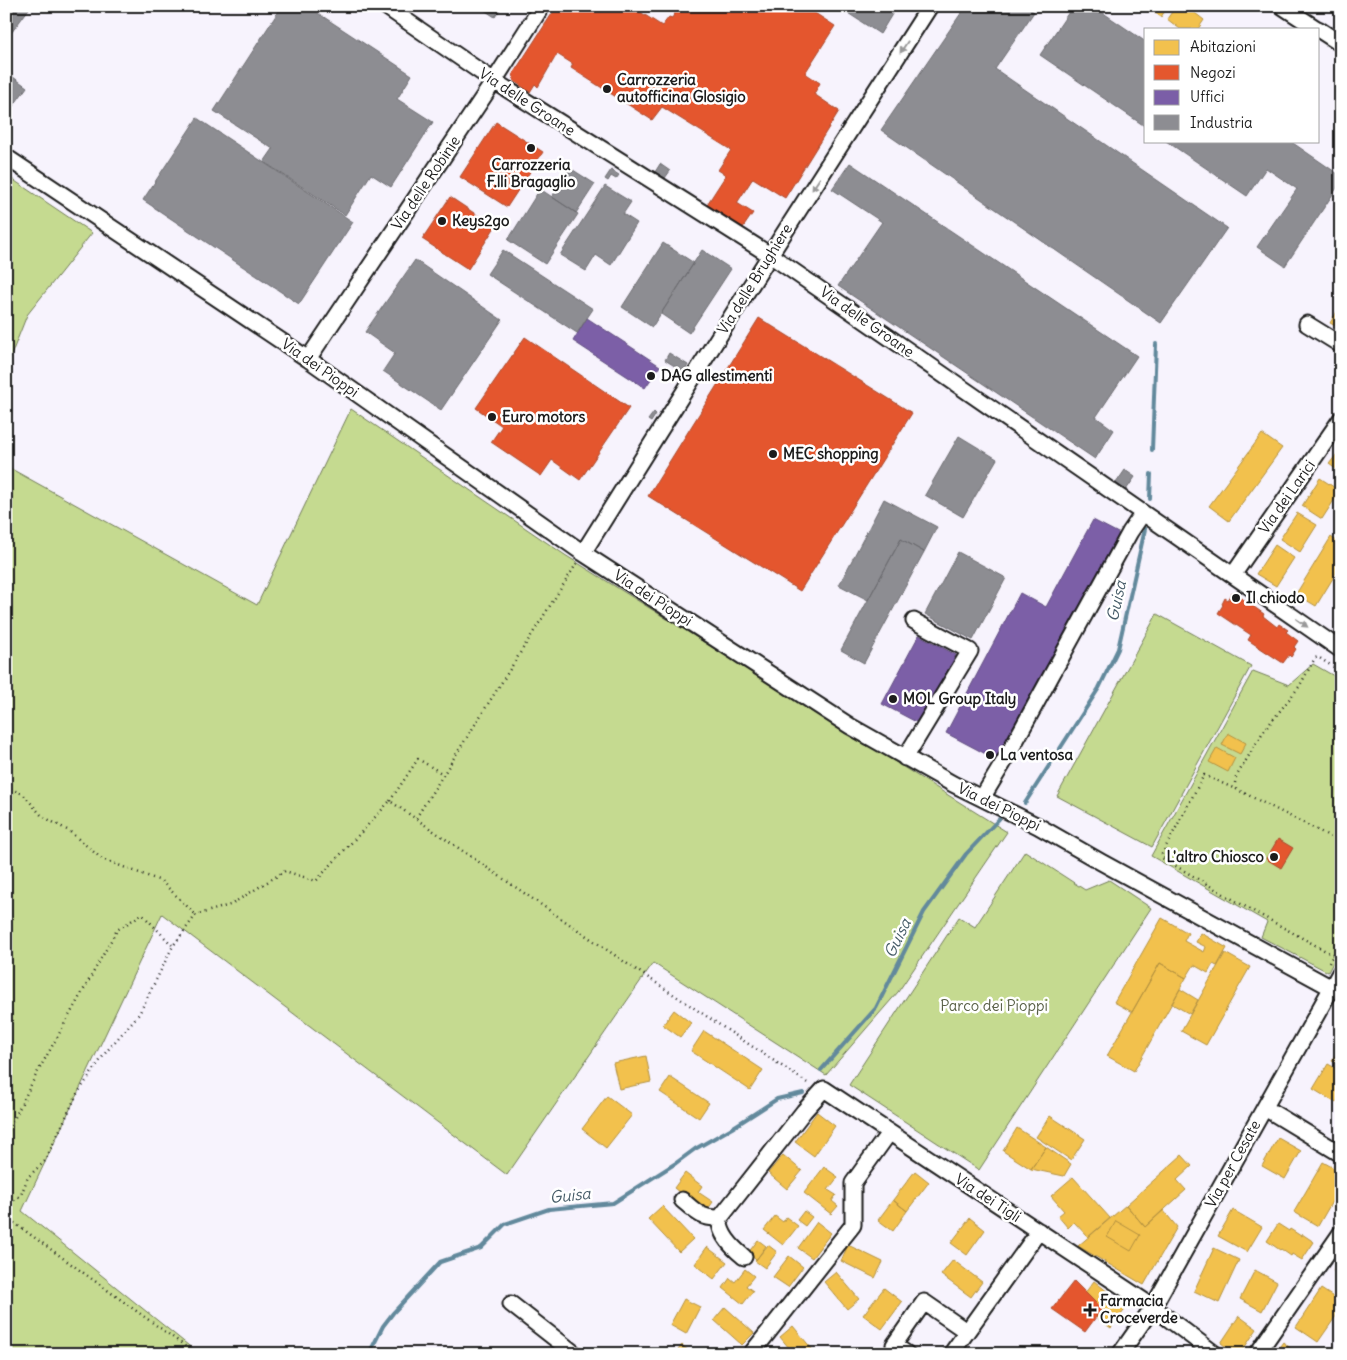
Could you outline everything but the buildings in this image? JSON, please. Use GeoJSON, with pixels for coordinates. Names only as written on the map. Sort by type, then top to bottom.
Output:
{"type":"FeatureCollection","features":[{"type":"Feature","properties":{"kind":"street","name":"Via delle Groane"},"geometry":{"type":"LineString","coordinates":[[385,6],[494,81],[770,255],[1341,650]]}},
{"type":"Feature","properties":{"kind":"street","name":"Via delle Robinie"},"geometry":{"type":"LineString","coordinates":[[308,359],[542,6]]}},
{"type":"Feature","properties":{"kind":"street","name":"Via delle Brughiere"},"geometry":{"type":"LineString","coordinates":[[582,553],[930,6]]}},
{"type":"Feature","properties":{"kind":"street"},"geometry":{"type":"LineString","coordinates":[[1282,6],[1316,28]]}},
{"type":"Feature","properties":{"kind":"street"},"geometry":{"type":"LineString","coordinates":[[1320,30],[1341,44]]}},
{"type":"Feature","properties":{"kind":"street","name":"Via dei Pioppi"},"geometry":{"type":"LineString","coordinates":[[6,157],[308,359],[582,553],[850,726],[905,758],[1038,826],[1336,990]]}},
{"type":"Feature","properties":{"kind":"street"},"geometry":{"type":"LineString","coordinates":[[1307,324],[1341,345]]}},
{"type":"Feature","properties":{"kind":"street","name":"Via dei Larici"},"geometry":{"type":"LineString","coordinates":[[1233,575],[1341,419]]}},
{"type":"Feature","properties":{"kind":"street"},"geometry":{"type":"LineString","coordinates":[[982,798],[1005,760],[1130,532],[1143,513]]}},
{"type":"Feature","properties":{"kind":"street"},"geometry":{"type":"LineString","coordinates":[[905,758],[970,652],[914,621]]}},
{"type":"Feature","properties":{"kind":"street","name":"Via per Cesate"},"geometry":{"type":"LineString","coordinates":[[1120,1354],[1153,1307],[1265,1108],[1336,990],[1341,971]]}},
{"type":"Feature","properties":{"kind":"street"},"geometry":{"type":"LineString","coordinates":[[744,1257],[730,1245],[719,1224],[720,1218],[804,1110],[824,1089]]}},
{"type":"Feature","properties":{"kind":"street","name":"Via dei Tigli"},"geometry":{"type":"LineString","coordinates":[[824,1089],[1153,1307],[1215,1354]]}},
{"type":"Feature","properties":{"kind":"street"},"geometry":{"type":"LineString","coordinates":[[1265,1108],[1341,1154]]}},
{"type":"Feature","properties":{"kind":"street"},"geometry":{"type":"LineString","coordinates":[[751,1354],[853,1225],[853,1183],[889,1132]]}},
{"type":"Feature","properties":{"kind":"street"},"geometry":{"type":"LineString","coordinates":[[682,1200],[701,1216],[710,1219],[720,1218]]}},
{"type":"Feature","properties":{"kind":"street"},"geometry":{"type":"LineString","coordinates":[[951,1354],[1039,1231]]}},
{"type":"Feature","properties":{"kind":"street"},"geometry":{"type":"LineString","coordinates":[[1257,1354],[1341,1234]]}},
{"type":"Feature","properties":{"kind":"street"},"geometry":{"type":"LineString","coordinates":[[907,1354],[894,1345],[924,1302],[966,1331]]}},
{"type":"Feature","properties":{"kind":"street"},"geometry":{"type":"LineString","coordinates":[[512,1304],[575,1354]]}},
{"type":"Feature","properties":{"kind":"path"},"geometry":{"type":"LineString","coordinates":[[416,818],[582,553]]}},
{"type":"Feature","properties":{"kind":"path"},"geometry":{"type":"LineString","coordinates":[[1236,789],[1236,777],[1263,732],[1299,687],[1315,658],[1318,657],[1341,672]]}},
{"type":"Feature","properties":{"kind":"path"},"geometry":{"type":"LineString","coordinates":[[6,1212],[9,1204],[20,1195],[28,1177],[45,1162],[77,1094],[106,1052],[139,1014],[173,946],[196,914],[230,905],[285,871],[316,881],[390,801],[418,759],[443,774]]}},
{"type":"Feature","properties":{"kind":"path"},"geometry":{"type":"LineString","coordinates":[[1341,842],[1204,775],[1162,854],[1162,858],[1333,955],[1341,940]]}},
{"type":"Feature","properties":{"kind":"path"},"geometry":{"type":"LineString","coordinates":[[1227,786],[1235,783]]}},
{"type":"Feature","properties":{"kind":"path"},"geometry":{"type":"LineString","coordinates":[[6,787],[23,794],[42,816],[69,832],[102,859],[161,881],[196,914]]}},
{"type":"Feature","properties":{"kind":"path"},"geometry":{"type":"LineString","coordinates":[[390,801],[629,965],[810,1085],[824,1089]]}},
{"type":"Feature","properties":{"kind":"path"},"geometry":{"type":"LineString","coordinates":[[6,1135],[36,1075],[117,930],[142,914],[173,946]]}},
{"type":"Feature","properties":{"kind":"path"},"geometry":{"type":"LineString","coordinates":[[6,1217],[196,1354]]}},
{"type":"Feature","properties":{"kind":"green space"},"geometry":{"type":"Polygon","coordinates":[[[6,175],[92,233],[27,315],[6,368],[6,175]]]}},
{"type":"Feature","properties":{"kind":"green space"},"geometry":{"type":"Polygon","coordinates":[[[351,409],[565,555],[1007,832],[898,992],[826,1075],[653,963],[507,1175],[162,914],[22,1211],[199,1354],[6,1354],[6,466],[257,605],[351,409]]]}},
{"type":"Feature","properties":{"kind":"green space"},"geometry":{"type":"Polygon","coordinates":[[[1157,614],[1251,666],[1152,847],[1057,796],[1157,614]]]}},
{"type":"Feature","properties":{"kind":"green space"},"geometry":{"type":"Polygon","coordinates":[[[1313,664],[1341,680],[1341,947],[1328,972],[1261,937],[1267,922],[1151,856],[1253,671],[1289,685],[1313,664]]]}},
{"type":"Feature","properties":{"kind":"green space","name":"Parco dei Pioppi"},"geometry":{"type":"Polygon","coordinates":[[[1025,851],[1085,890],[1109,880],[1151,908],[979,1170],[849,1085],[959,917],[975,927],[1025,851]]]}},
{"type":"Feature","properties":{"kind":"waterway","name":"Guisa"},"geometry":{"type":"LineString","coordinates":[[1152,450],[1156,344]]}},
{"type":"Feature","properties":{"kind":"waterway","name":"Guisa"},"geometry":{"type":"LineString","coordinates":[[1150,499],[1151,474]]}},
{"type":"Feature","properties":{"kind":"waterway","name":"Guisa"},"geometry":{"type":"LineString","coordinates":[[1025,803],[1099,688],[1118,649],[1145,529]]}},
{"type":"Feature","properties":{"kind":"waterway","name":"Guisa"},"geometry":{"type":"LineString","coordinates":[[821,1070],[876,1008],[924,912],[966,854],[999,819]]}},
{"type":"Feature","properties":{"kind":"waterway","name":"Guisa"},"geometry":{"type":"LineString","coordinates":[[369,1354],[383,1326],[393,1313],[440,1262],[481,1248],[505,1224],[549,1209],[613,1203],[695,1149],[777,1099],[803,1093]]}},
{"type":"Feature","properties":{"kind":"place","name":"Carrozzeria autofficina Glosigio"},"geometry":{"type":"Point","coordinates":[607,89]}},
{"type":"Feature","properties":{"kind":"place","name":"Carrozzeria F.lli Bragaglio"},"geometry":{"type":"Point","coordinates":[531,148]}},
{"type":"Feature","properties":{"kind":"place","name":"Keys2go"},"geometry":{"type":"Point","coordinates":[442,221]}},
{"type":"Feature","properties":{"kind":"place","name":"DAG allestimenti"},"geometry":{"type":"Point","coordinates":[651,376]}},
{"type":"Feature","properties":{"kind":"place","name":"Euro motors"},"geometry":{"type":"Point","coordinates":[492,417]}},
{"type":"Feature","properties":{"kind":"place","name":"MEC shopping"},"geometry":{"type":"Point","coordinates":[773,454]}},
{"type":"Feature","properties":{"kind":"place","name":"Il chiodo"},"geometry":{"type":"Point","coordinates":[1236,598]}},
{"type":"Feature","properties":{"kind":"place","name":"MOL Group Italy"},"geometry":{"type":"Point","coordinates":[893,699]}},
{"type":"Feature","properties":{"kind":"place","name":"La ventosa"},"geometry":{"type":"Point","coordinates":[990,755]}},
{"type":"Feature","properties":{"kind":"place","name":"L'altro Chiosco"},"geometry":{"type":"Point","coordinates":[1274,857]}},
{"type":"Feature","properties":{"kind":"place","name":"Farmacia Croceverde"},"geometry":{"type":"Point","coordinates":[1090,1310]}}]}
